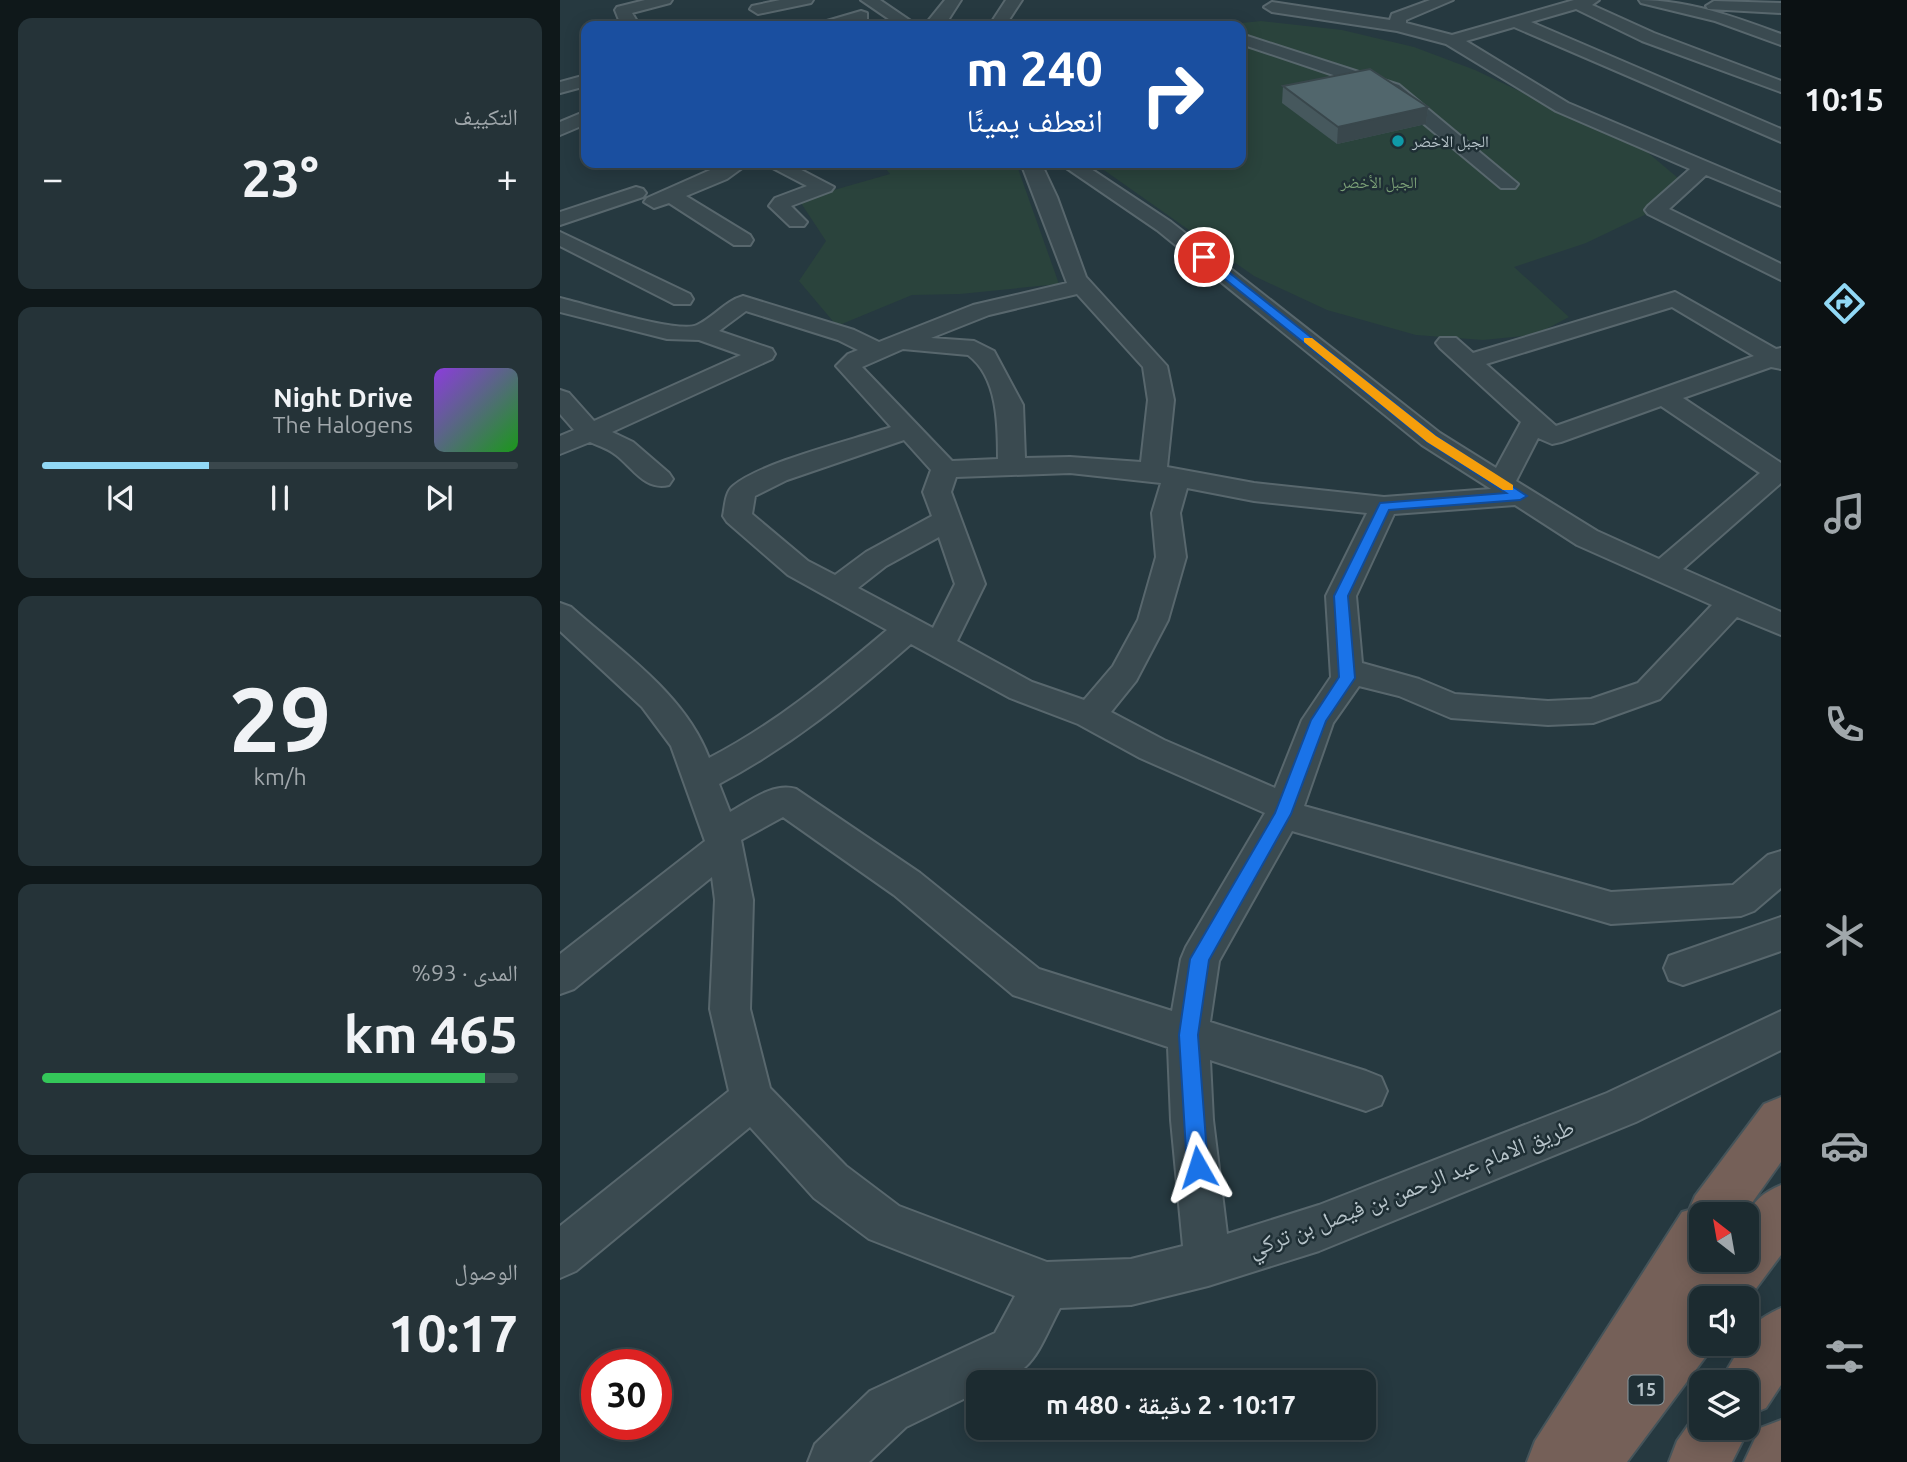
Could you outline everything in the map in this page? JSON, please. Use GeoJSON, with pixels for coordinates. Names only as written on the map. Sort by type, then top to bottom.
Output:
{"type":"FeatureCollection","features":[{"type":"Feature","properties":{"kind":"highway"},"geometry":{"type":"LineString","coordinates":[[1722,1202],[1781,1121]]}},
{"type":"Feature","properties":{"kind":"highway"},"geometry":{"type":"LineString","coordinates":[[1759,1241],[1781,1211]]}},
{"type":"Feature","properties":{"kind":"highway"},"geometry":{"type":"LineString","coordinates":[[1556,1462],[1689,1250]]}},
{"type":"Feature","properties":{"kind":"highway"},"geometry":{"type":"LineString","coordinates":[[1725,1286],[1736,1272]]}},
{"type":"Feature","properties":{"kind":"highway","name":"15"},"geometry":{"type":"LineString","coordinates":[[1591,1462],[1689,1334]]}},
{"type":"Feature","properties":{"kind":"highway"},"geometry":{"type":"LineString","coordinates":[[1758,1370],[1781,1336]]}},
{"type":"Feature","properties":{"kind":"highway"},"geometry":{"type":"LineString","coordinates":[[1698,1462],[1712,1440]]}},
{"type":"Feature","properties":{"kind":"highway"},"geometry":{"type":"LineString","coordinates":[[1773,1462],[1781,1449]]}},
{"type":"Feature","properties":{"kind":"street"},"geometry":{"type":"LineString","coordinates":[[627,21],[624,10],[664,0]]}},
{"type":"Feature","properties":{"kind":"street"},"geometry":{"type":"LineString","coordinates":[[752,4],[805,0]]}},
{"type":"Feature","properties":{"kind":"street"},"geometry":{"type":"LineString","coordinates":[[940,21],[953,0]]}},
{"type":"Feature","properties":{"kind":"street"},"geometry":{"type":"LineString","coordinates":[[1000,21],[1014,0]]}},
{"type":"Feature","properties":{"kind":"street"},"geometry":{"type":"LineString","coordinates":[[1398,26],[1398,17],[1445,0]]}},
{"type":"Feature","properties":{"kind":"street"},"geometry":{"type":"LineString","coordinates":[[1647,0],[1720,17],[1781,40]]}},
{"type":"Feature","properties":{"kind":"street"},"geometry":{"type":"LineString","coordinates":[[1452,40],[1584,2],[1648,37],[1781,88]]}},
{"type":"Feature","properties":{"kind":"street"},"geometry":{"type":"LineString","coordinates":[[880,3],[904,21]]}},
{"type":"Feature","properties":{"kind":"street"},"geometry":{"type":"LineString","coordinates":[[752,4],[773,21]]}},
{"type":"Feature","properties":{"kind":"street"},"geometry":{"type":"LineString","coordinates":[[1684,8],[1723,5],[1781,8]]}},
{"type":"Feature","properties":{"kind":"street"},"geometry":{"type":"LineString","coordinates":[[1272,7],[1398,26],[1452,40],[1562,107],[1781,200]]}},
{"type":"Feature","properties":{"kind":"street"},"geometry":{"type":"LineString","coordinates":[[844,21],[861,16]]}},
{"type":"Feature","properties":{"kind":"street"},"geometry":{"type":"LineString","coordinates":[[1516,22],[1781,136]]}},
{"type":"Feature","properties":{"kind":"street"},"geometry":{"type":"LineString","coordinates":[[1587,53],[1648,37]]}},
{"type":"Feature","properties":{"kind":"street"},"geometry":{"type":"LineString","coordinates":[[1246,41],[1393,89],[1508,184]]}},
{"type":"Feature","properties":{"kind":"street"},"geometry":{"type":"LineString","coordinates":[[560,88],[581,82]]}},
{"type":"Feature","properties":{"kind":"street"},"geometry":{"type":"LineString","coordinates":[[1704,167],[1655,210],[1781,273]]}},
{"type":"Feature","properties":{"kind":"street"},"geometry":{"type":"LineString","coordinates":[[560,219],[653,197],[720,175],[730,168]]}},
{"type":"Feature","properties":{"kind":"street"},"geometry":{"type":"LineString","coordinates":[[783,168],[824,187],[782,202],[779,206],[797,222]]}},
{"type":"Feature","properties":{"kind":"street"},"geometry":{"type":"LineString","coordinates":[[1033,168],[1047,197],[1076,279],[1155,366],[1161,400],[1166,513],[1171,557],[1153,620],[1125,673],[1090,715]]}},
{"type":"Feature","properties":{"kind":"street"},"geometry":{"type":"LineString","coordinates":[[1077,168],[1128,202],[1244,288],[1431,439],[1587,538],[1781,624]]}},
{"type":"Feature","properties":{"kind":"street"},"geometry":{"type":"LineString","coordinates":[[1097,168],[1128,202]]}},
{"type":"Feature","properties":{"kind":"street"},"geometry":{"type":"LineString","coordinates":[[653,197],[742,240]]}},
{"type":"Feature","properties":{"kind":"street"},"geometry":{"type":"LineString","coordinates":[[560,238],[682,299]]}},
{"type":"Feature","properties":{"kind":"street"},"geometry":{"type":"LineString","coordinates":[[1083,286],[981,310],[857,359],[848,366],[945,469],[1070,465],[1165,475],[1254,492],[1384,506],[1511,489]]}},
{"type":"Feature","properties":{"kind":"street"},"geometry":{"type":"LineString","coordinates":[[1468,362],[1675,299],[1779,358]]}},
{"type":"Feature","properties":{"kind":"street"},"geometry":{"type":"LineString","coordinates":[[701,333],[743,303],[891,347],[974,348],[985,356],[1010,405],[1012,467]]}},
{"type":"Feature","properties":{"kind":"street"},"geometry":{"type":"LineString","coordinates":[[560,446],[763,354],[701,333],[667,332],[563,308]]}},
{"type":"Feature","properties":{"kind":"street"},"geometry":{"type":"LineString","coordinates":[[1448,343],[1552,436],[1779,358]]}},
{"type":"Feature","properties":{"kind":"street"},"geometry":{"type":"LineString","coordinates":[[1663,571],[1779,473],[1665,397]]}},
{"type":"Feature","properties":{"kind":"street"},"geometry":{"type":"LineString","coordinates":[[560,398],[590,432],[624,448],[659,479]]}},
{"type":"Feature","properties":{"kind":"street"},"geometry":{"type":"LineString","coordinates":[[1511,489],[1534,421]]}},
{"type":"Feature","properties":{"kind":"street"},"geometry":{"type":"LineString","coordinates":[[909,430],[777,474],[742,492],[737,516],[798,568],[939,646],[1021,690],[1090,715],[1152,749],[1284,810],[1611,908],[1741,900],[1781,866]]}},
{"type":"Feature","properties":{"kind":"street"},"geometry":{"type":"LineString","coordinates":[[939,646],[971,584],[937,492],[945,469]]}},
{"type":"Feature","properties":{"kind":"street"},"geometry":{"type":"LineString","coordinates":[[1208,1263],[1192,1120],[1188,1035],[1200,959],[1284,810],[1318,720],[1347,678],[1341,596],[1384,506]]}},
{"type":"Feature","properties":{"kind":"street"},"geometry":{"type":"LineString","coordinates":[[836,589],[876,559],[947,520]]}},
{"type":"Feature","properties":{"kind":"street"},"geometry":{"type":"LineString","coordinates":[[1347,671],[1408,687],[1451,706],[1548,713],[1593,711],[1649,691],[1733,602]]}},
{"type":"Feature","properties":{"kind":"street","name":"طريق الامام عبد الرحمن بن فيصل بن تركي"},"geometry":{"type":"LineString","coordinates":[[560,614],[653,699],[685,741],[723,840],[734,900],[730,1009],[752,1099],[830,1182],[885,1223],[1047,1285],[1131,1282],[1208,1263],[1319,1228],[1621,1108],[1781,1030]]}},
{"type":"Feature","properties":{"kind":"street"},"geometry":{"type":"LineString","coordinates":[[699,779],[751,751],[820,705],[908,629]]}},
{"type":"Feature","properties":{"kind":"street"},"geometry":{"type":"LineString","coordinates":[[560,977],[723,840],[784,799],[907,884],[1027,983],[1366,1091]]}},
{"type":"Feature","properties":{"kind":"street"},"geometry":{"type":"LineString","coordinates":[[1683,968],[1781,934]]}},
{"type":"Feature","properties":{"kind":"street"},"geometry":{"type":"LineString","coordinates":[[560,1255],[752,1099]]}},
{"type":"Feature","properties":{"kind":"street"},"geometry":{"type":"LineString","coordinates":[[834,1462],[888,1409],[1012,1350],[1047,1285]]}},
{"type":"Feature","properties":{"kind":"green space","name":"الجبل الأخضر"},"geometry":{"type":"Polygon","coordinates":[[[1261,21],[1342,30],[1414,47],[1475,70],[1646,151],[1685,184],[1655,210],[1586,243],[1514,267],[1569,317],[1535,335],[1483,340],[1416,335],[1327,310],[1254,276],[1101,168],[1246,168],[1246,23],[1261,21]]]}},
{"type":"Feature","properties":{"kind":"green space"},"geometry":{"type":"Polygon","coordinates":[[[885,168],[1018,168],[1059,284],[960,294],[912,295],[837,326],[799,281],[826,241],[799,200],[890,174],[885,168]]]}},
{"type":"Feature","properties":{"kind":"building"},"geometry":{"type":"Polygon","coordinates":[[[1370,69],[1428,107],[1338,127],[1283,86],[1370,69]]]}},
{"type":"Feature","properties":{"kind":"slow traffic"},"geometry":{"type":"LineString","coordinates":[[1308,340],[1431,439],[1508,488]]}},
{"type":"Feature","properties":{"kind":"place","name":"الجبل الاخضر"},"geometry":{"type":"Point","coordinates":[1398,141]}},
{"type":"Feature","properties":{"kind":"route"},"geometry":{"type":"LineString","coordinates":[[1198,1167],[1192,1120],[1188,1035],[1200,959],[1283,814],[1318,720],[1347,678],[1341,596],[1384,506],[1520,496],[1431,439],[1204,257]]}}]}
